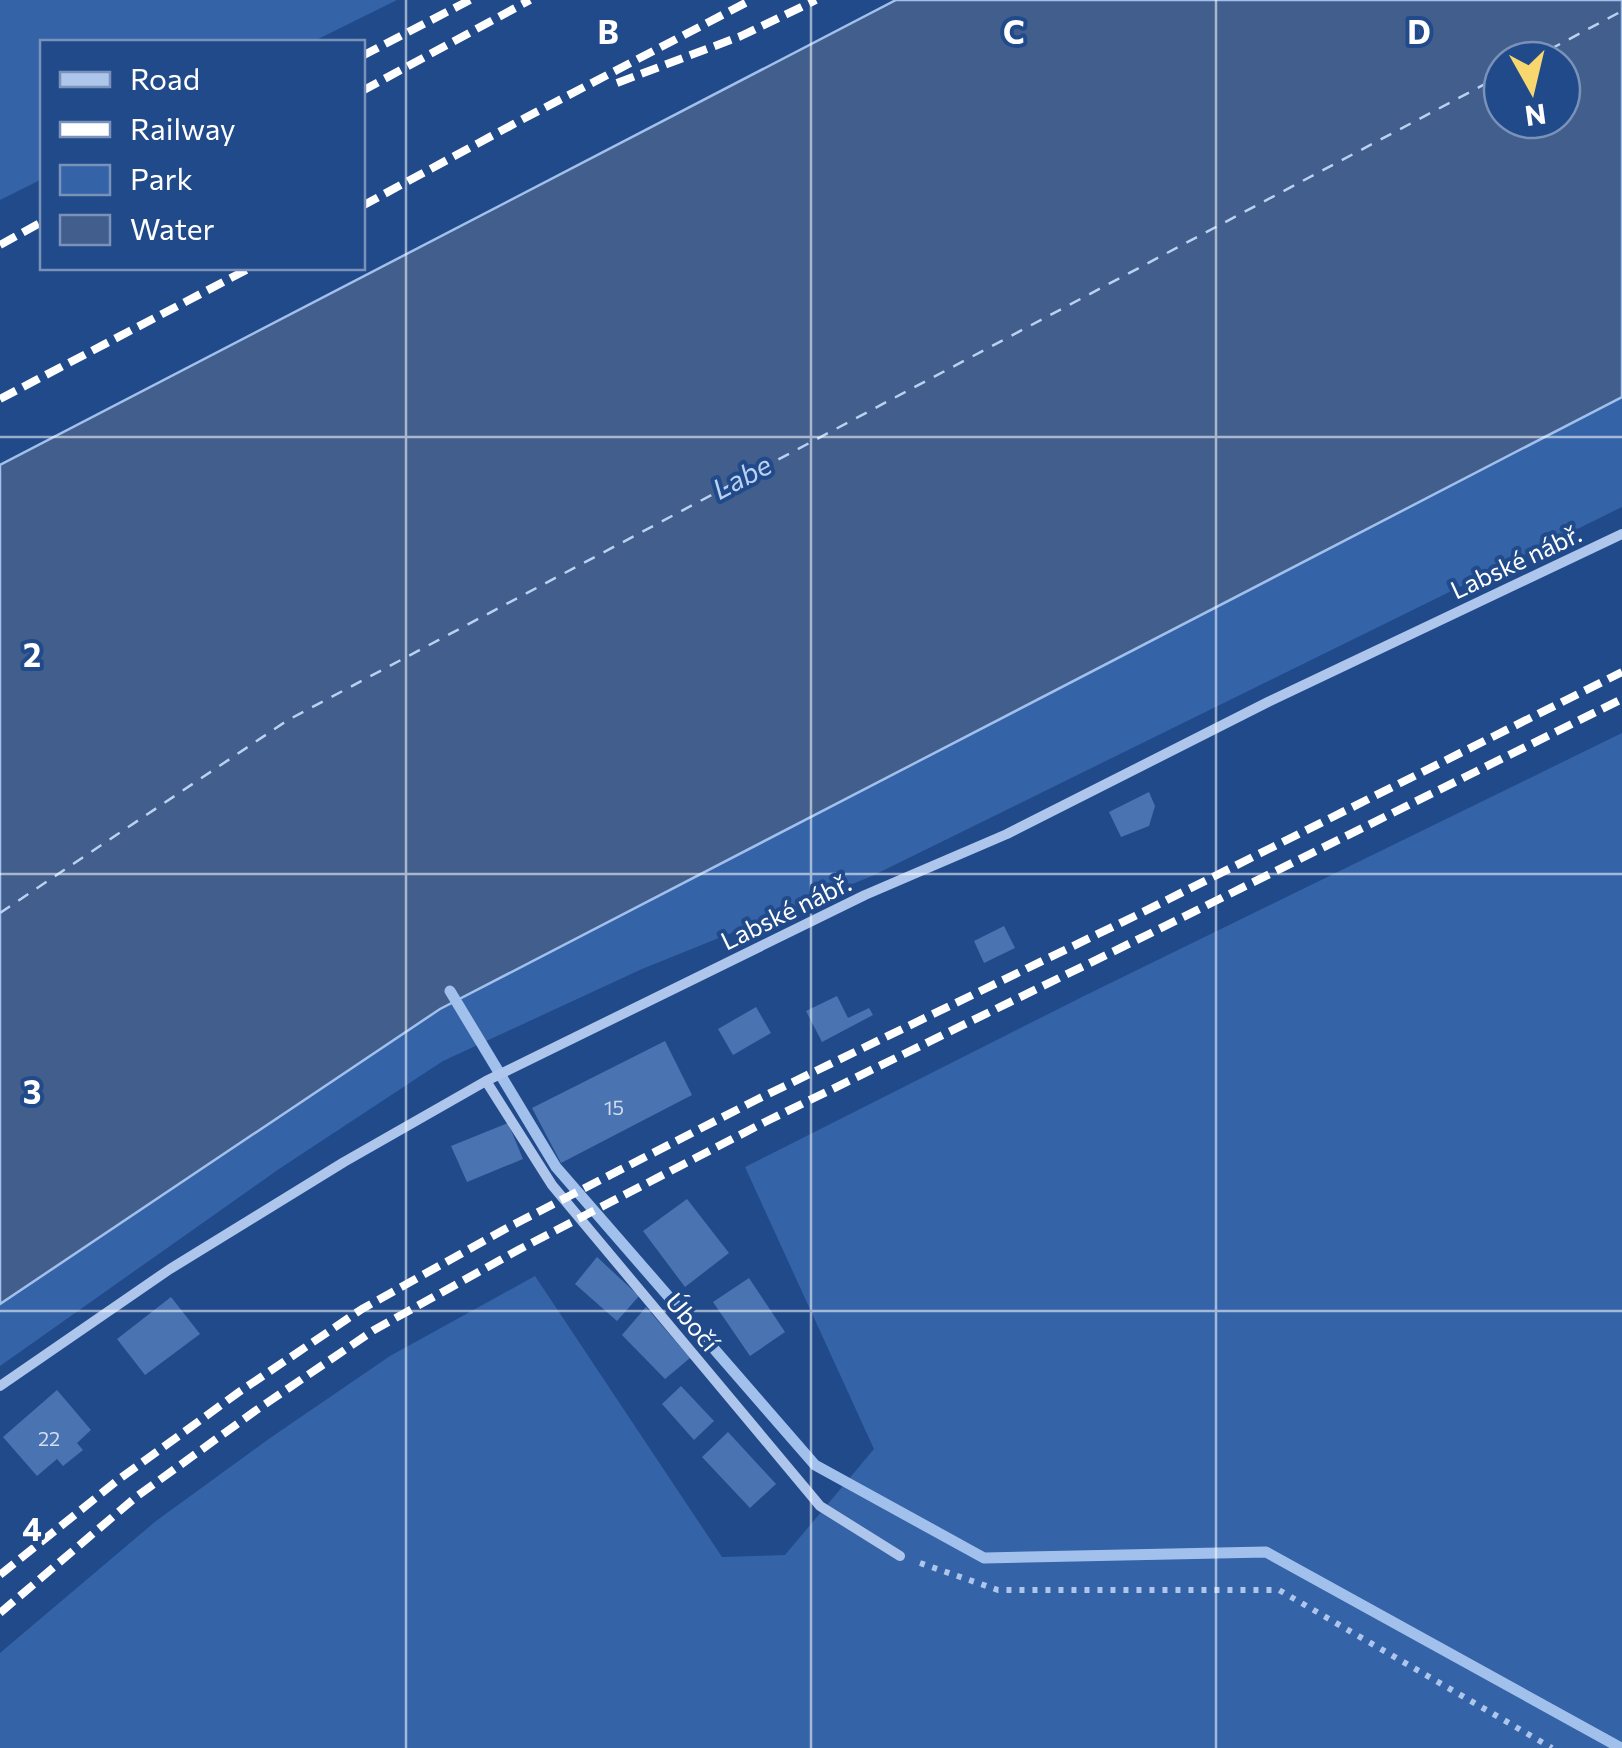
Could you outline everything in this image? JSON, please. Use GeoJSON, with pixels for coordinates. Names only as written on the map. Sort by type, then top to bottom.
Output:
{"type":"FeatureCollection","features":[{"type":"Feature","properties":{"kind":"street","name":"Labské nábř."},"geometry":{"type":"LineString","coordinates":[[0,1386],[170,1269],[486,1081],[865,895],[1007,834],[1268,702],[1622,534]]}},
{"type":"Feature","properties":{"kind":"street","name":"Úbočí"},"geometry":{"type":"LineString","coordinates":[[486,1081],[552,1185],[820,1506],[900,1556]]}},
{"type":"Feature","properties":{"kind":"path"},"geometry":{"type":"LineString","coordinates":[[900,1556],[998,1590],[1279,1590],[1552,1748]]}},
{"type":"Feature","properties":{"kind":"green space"},"geometry":{"type":"Polygon","coordinates":[[[0,0],[397,0],[316,40],[40,40],[40,180],[0,200],[0,0]]]}},
{"type":"Feature","properties":{"kind":"green space"},"geometry":{"type":"Polygon","coordinates":[[[1622,397],[1622,507],[872,876],[642,969],[443,1061],[279,1169],[0,1366],[0,1304],[440,1009],[1622,397]]]}},
{"type":"Feature","properties":{"kind":"green space"},"geometry":{"type":"Polygon","coordinates":[[[1622,733],[1622,1748],[0,1748],[0,1653],[156,1521],[273,1436],[390,1356],[535,1276],[722,1557],[785,1555],[874,1449],[745,1167],[1622,733]]]}},
{"type":"Feature","properties":{"kind":"water","name":"Labe"},"geometry":{"type":"Polygon","coordinates":[[[896,0],[1622,0],[1622,397],[440,1009],[0,1304],[0,465],[896,0]]]}},
{"type":"Feature","properties":{"kind":"building"},"geometry":{"type":"Polygon","coordinates":[[[1149,792],[1155,806],[1149,826],[1121,837],[1109,812],[1149,792]]]}},
{"type":"Feature","properties":{"kind":"building"},"geometry":{"type":"Polygon","coordinates":[[[1004,926],[1015,948],[984,963],[974,941],[1004,926]]]}},
{"type":"Feature","properties":{"kind":"building"},"geometry":{"type":"Polygon","coordinates":[[[837,996],[848,1018],[869,1008],[873,1015],[822,1042],[806,1011],[837,996]]]}},
{"type":"Feature","properties":{"kind":"building"},"geometry":{"type":"Polygon","coordinates":[[[756,1007],[771,1033],[733,1055],[718,1029],[756,1007]]]}},
{"type":"Feature","properties":{"kind":"building"},"geometry":{"type":"Polygon","coordinates":[[[665,1041],[692,1095],[561,1163],[532,1108],[665,1041]]]}},
{"type":"Feature","properties":{"kind":"building"},"geometry":{"type":"Polygon","coordinates":[[[508,1123],[523,1159],[467,1182],[451,1146],[508,1123]]]}},
{"type":"Feature","properties":{"kind":"building"},"geometry":{"type":"Polygon","coordinates":[[[687,1199],[729,1253],[685,1287],[643,1231],[687,1199]]]}},
{"type":"Feature","properties":{"kind":"building"},"geometry":{"type":"Polygon","coordinates":[[[597,1257],[639,1296],[617,1321],[575,1284],[597,1257]]]}},
{"type":"Feature","properties":{"kind":"building"},"geometry":{"type":"Polygon","coordinates":[[[749,1278],[785,1332],[750,1356],[713,1302],[749,1278]]]}},
{"type":"Feature","properties":{"kind":"building"},"geometry":{"type":"Polygon","coordinates":[[[171,1297],[200,1334],[145,1375],[117,1339],[171,1297]]]}},
{"type":"Feature","properties":{"kind":"building"},"geometry":{"type":"Polygon","coordinates":[[[646,1307],[690,1358],[665,1379],[622,1335],[646,1307]]]}},
{"type":"Feature","properties":{"kind":"building"},"geometry":{"type":"Polygon","coordinates":[[[681,1386],[714,1421],[694,1440],[662,1404],[681,1386]]]}},
{"type":"Feature","properties":{"kind":"building"},"geometry":{"type":"Polygon","coordinates":[[[57,1390],[91,1430],[77,1443],[83,1450],[63,1466],[57,1459],[37,1476],[3,1437],[57,1390]]]}},
{"type":"Feature","properties":{"kind":"building"},"geometry":{"type":"Polygon","coordinates":[[[728,1432],[776,1484],[750,1508],[702,1457],[728,1432]]]}},
{"type":"Feature","properties":{"kind":"waterway"},"geometry":{"type":"LineString","coordinates":[[450,991],[556,1167],[815,1465],[984,1558],[1266,1552],[1621,1748]]}},
{"type":"Feature","properties":{"kind":"ferry route"},"geometry":{"type":"LineString","coordinates":[[1568,40],[1622,11]]}},
{"type":"Feature","properties":{"kind":"ferry route"},"geometry":{"type":"LineString","coordinates":[[0,913],[288,720],[1482,86]]}},
{"type":"Feature","properties":{"kind":"railway"},"geometry":{"type":"LineString","coordinates":[[365,54],[470,0]]}},
{"type":"Feature","properties":{"kind":"railway"},"geometry":{"type":"LineString","coordinates":[[365,89],[530,0]]}},
{"type":"Feature","properties":{"kind":"railway"},"geometry":{"type":"LineString","coordinates":[[365,204],[751,0]]}},
{"type":"Feature","properties":{"kind":"railway"},"geometry":{"type":"LineString","coordinates":[[617,83],[741,36],[816,0]]}},
{"type":"Feature","properties":{"kind":"railway"},"geometry":{"type":"LineString","coordinates":[[0,245],[40,223]]}},
{"type":"Feature","properties":{"kind":"railway"},"geometry":{"type":"LineString","coordinates":[[0,399],[246,270]]}},
{"type":"Feature","properties":{"kind":"railway"},"geometry":{"type":"LineString","coordinates":[[0,1575],[118,1480],[239,1392],[362,1309],[507,1228],[756,1100],[1622,672]]}},
{"type":"Feature","properties":{"kind":"railway"},"geometry":{"type":"LineString","coordinates":[[0,1613],[136,1497],[374,1330],[765,1122],[1622,699]]}}]}
